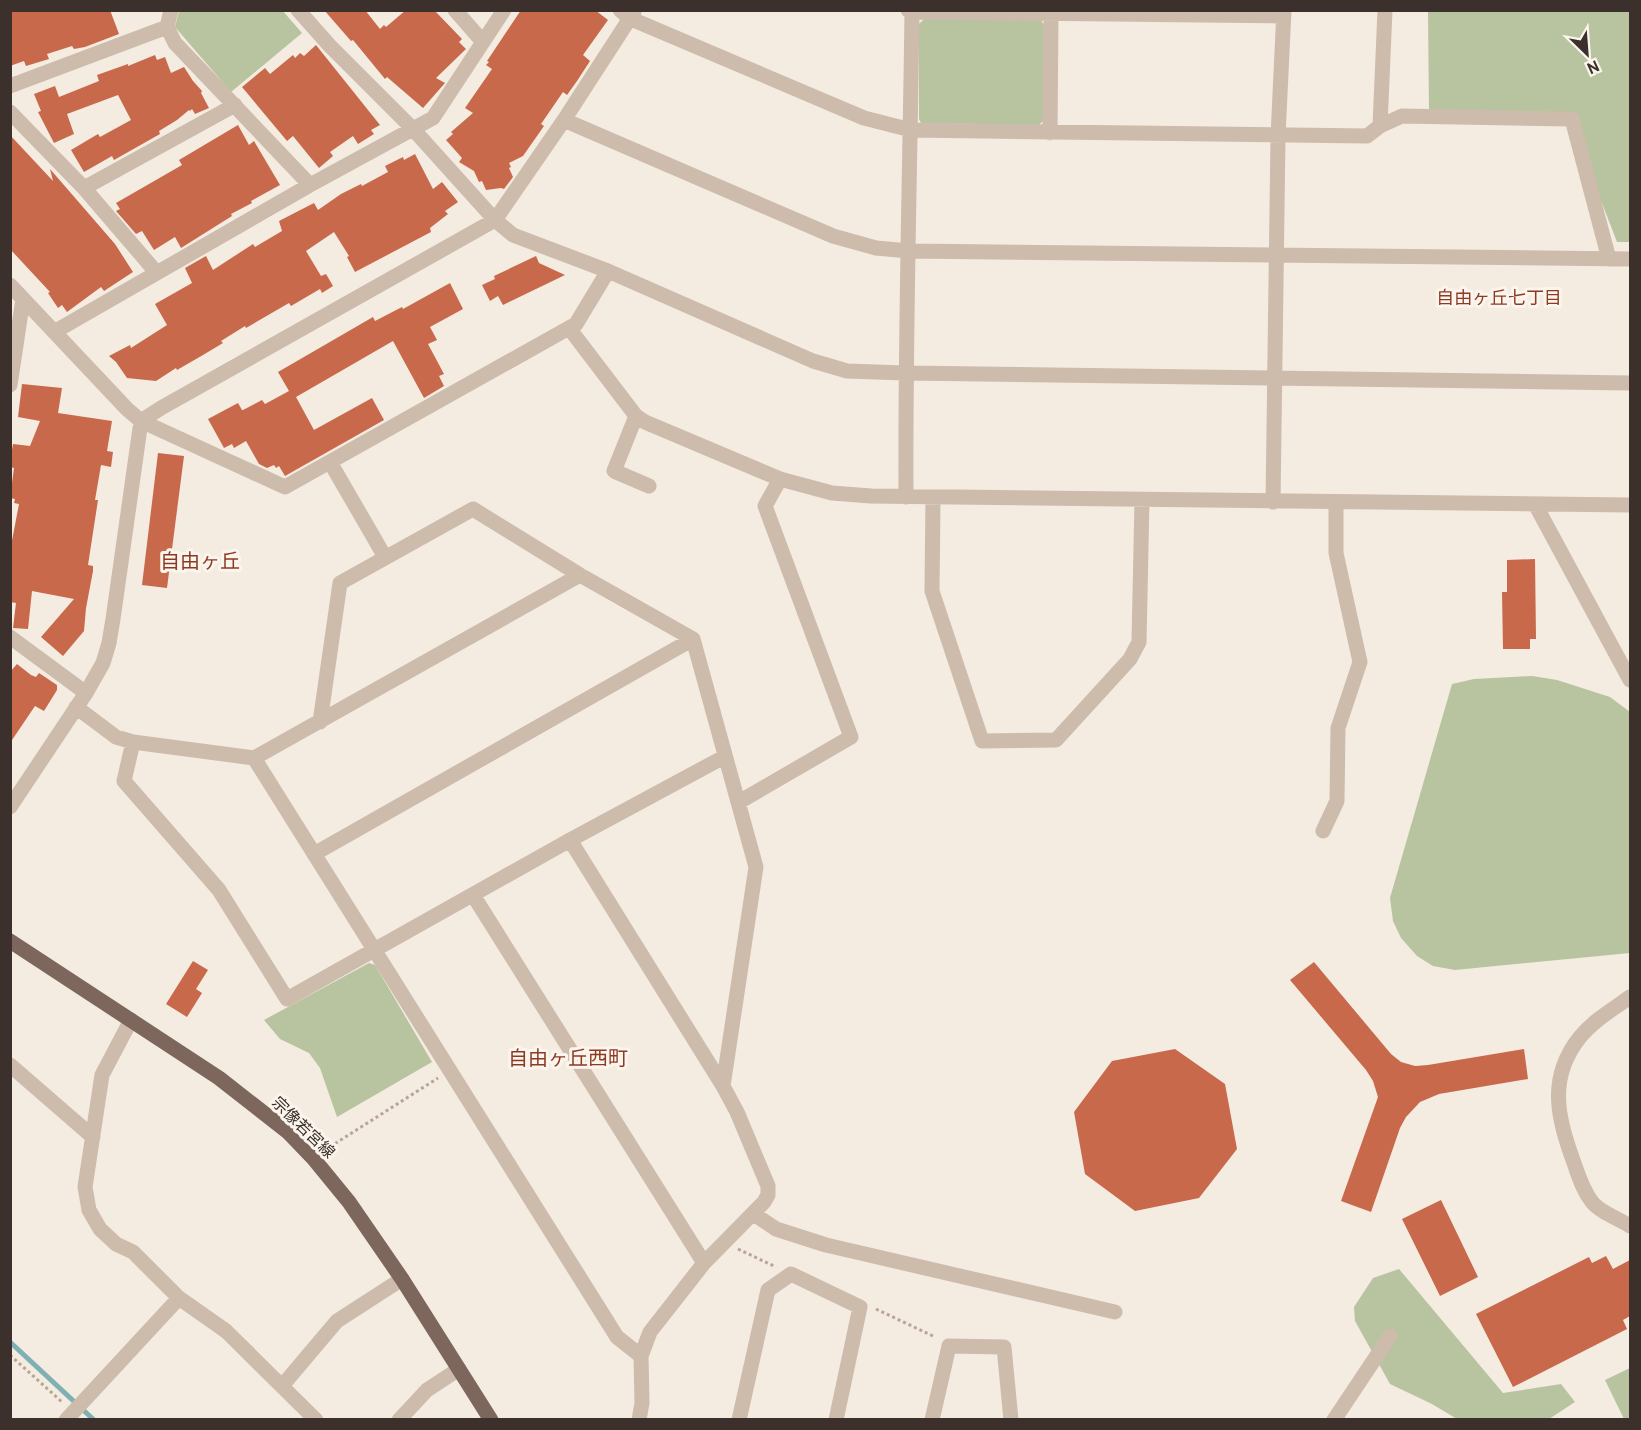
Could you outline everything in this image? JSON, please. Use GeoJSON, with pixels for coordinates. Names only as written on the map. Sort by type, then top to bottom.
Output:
{"type":"FeatureCollection","features":[{"type":"Feature","properties":{"kind":"main road","name":"宗像若宮線"},"geometry":{"type":"LineString","coordinates":[[10,941],[219,1078],[288,1132],[349,1202],[402,1279],[491,1419]]}},
{"type":"Feature","properties":{"kind":"street"},"geometry":{"type":"LineString","coordinates":[[171,10],[167,27],[175,43],[310,185]]}},
{"type":"Feature","properties":{"kind":"street"},"geometry":{"type":"LineString","coordinates":[[298,10],[330,46],[413,129],[495,220],[513,235],[608,271],[813,361],[847,371],[1630,383]]}},
{"type":"Feature","properties":{"kind":"street"},"geometry":{"type":"LineString","coordinates":[[454,10],[483,42]]}},
{"type":"Feature","properties":{"kind":"street"},"geometry":{"type":"LineString","coordinates":[[54,332],[310,185],[433,118],[504,10]]}},
{"type":"Feature","properties":{"kind":"street"},"geometry":{"type":"LineString","coordinates":[[1380,126],[1385,10]]}},
{"type":"Feature","properties":{"kind":"street"},"geometry":{"type":"LineString","coordinates":[[906,496],[905,373],[911,130],[910,11],[1284,13],[1278,136],[1273,502]]}},
{"type":"Feature","properties":{"kind":"street"},"geometry":{"type":"LineString","coordinates":[[10,807],[16,785],[86,693],[103,663],[109,643],[141,422],[161,408],[495,220],[564,120],[628,13],[864,118],[911,130],[1367,136],[1380,126],[1401,116],[1572,119],[1609,259]]}},
{"type":"Feature","properties":{"kind":"street"},"geometry":{"type":"LineString","coordinates":[[1050,133],[1051,13]]}},
{"type":"Feature","properties":{"kind":"street"},"geometry":{"type":"LineString","coordinates":[[10,86],[167,27]]}},
{"type":"Feature","properties":{"kind":"street"},"geometry":{"type":"LineString","coordinates":[[84,188],[235,105]]}},
{"type":"Feature","properties":{"kind":"street"},"geometry":{"type":"LineString","coordinates":[[10,112],[84,188],[156,272]]}},
{"type":"Feature","properties":{"kind":"street"},"geometry":{"type":"LineString","coordinates":[[564,120],[833,236],[876,248],[909,251],[1630,259]]}},
{"type":"Feature","properties":{"kind":"street"},"geometry":{"type":"LineString","coordinates":[[10,285],[141,422],[285,487],[576,324],[608,271]]}},
{"type":"Feature","properties":{"kind":"street"},"geometry":{"type":"LineString","coordinates":[[10,385],[23,299]]}},
{"type":"Feature","properties":{"kind":"street"},"geometry":{"type":"LineString","coordinates":[[569,328],[636,416],[645,422],[780,479],[832,493],[933,497],[1630,506]]}},
{"type":"Feature","properties":{"kind":"street"},"geometry":{"type":"LineString","coordinates":[[636,416],[614,471],[649,486]]}},
{"type":"Feature","properties":{"kind":"street"},"geometry":{"type":"LineString","coordinates":[[330,462],[385,557]]}},
{"type":"Feature","properties":{"kind":"street"},"geometry":{"type":"LineString","coordinates":[[739,802],[850,737],[765,506],[780,479]]}},
{"type":"Feature","properties":{"kind":"street"},"geometry":{"type":"LineString","coordinates":[[933,497],[932,591],[982,741],[1056,740],[1130,659],[1139,642],[1142,500]]}},
{"type":"Feature","properties":{"kind":"street"},"geometry":{"type":"LineString","coordinates":[[1323,831],[1337,801],[1338,729],[1359,662],[1336,553],[1336,502]]}},
{"type":"Feature","properties":{"kind":"street"},"geometry":{"type":"LineString","coordinates":[[1535,504],[1630,680]]}},
{"type":"Feature","properties":{"kind":"street"},"geometry":{"type":"LineString","coordinates":[[320,722],[340,583],[473,509],[580,575],[693,639],[756,867],[723,1086]]}},
{"type":"Feature","properties":{"kind":"street"},"geometry":{"type":"LineString","coordinates":[[76,707],[116,737],[133,742],[254,758],[580,575]]}},
{"type":"Feature","properties":{"kind":"street"},"geometry":{"type":"LineString","coordinates":[[10,637],[86,693]]}},
{"type":"Feature","properties":{"kind":"street"},"geometry":{"type":"LineString","coordinates":[[314,854],[693,639]]}},
{"type":"Feature","properties":{"kind":"street"},"geometry":{"type":"LineString","coordinates":[[133,742],[124,781],[219,890],[287,999],[570,840],[724,757]]}},
{"type":"Feature","properties":{"kind":"street"},"geometry":{"type":"LineString","coordinates":[[254,758],[617,1338],[641,1356]]}},
{"type":"Feature","properties":{"kind":"street"},"geometry":{"type":"LineString","coordinates":[[570,840],[723,1086],[737,1112],[768,1186],[768,1195],[754,1214],[704,1263],[650,1332],[641,1356],[642,1403],[639,1419]]}},
{"type":"Feature","properties":{"kind":"street"},"geometry":{"type":"LineString","coordinates":[[473,895],[704,1263]]}},
{"type":"Feature","properties":{"kind":"street"},"geometry":{"type":"LineString","coordinates":[[1630,997],[1600,1018],[1580,1037],[1563,1068],[1558,1087],[1561,1128],[1583,1187],[1593,1204],[1630,1226]]}},
{"type":"Feature","properties":{"kind":"street"},"geometry":{"type":"LineString","coordinates":[[131,1020],[102,1075],[85,1187],[89,1210],[100,1229],[116,1244],[133,1252],[179,1298],[226,1331],[316,1419]]}},
{"type":"Feature","properties":{"kind":"street"},"geometry":{"type":"LineString","coordinates":[[10,1065],[93,1137]]}},
{"type":"Feature","properties":{"kind":"street"},"geometry":{"type":"LineString","coordinates":[[754,1214],[776,1229],[826,1245],[1115,1312]]}},
{"type":"Feature","properties":{"kind":"street"},"geometry":{"type":"LineString","coordinates":[[739,1419],[768,1290],[791,1274],[860,1307],[836,1419]]}},
{"type":"Feature","properties":{"kind":"street"},"geometry":{"type":"LineString","coordinates":[[282,1386],[337,1321],[402,1279]]}},
{"type":"Feature","properties":{"kind":"street"},"geometry":{"type":"LineString","coordinates":[[70,1416],[179,1298]]}},
{"type":"Feature","properties":{"kind":"street"},"geometry":{"type":"LineString","coordinates":[[1334,1419],[1390,1336]]}},
{"type":"Feature","properties":{"kind":"street"},"geometry":{"type":"LineString","coordinates":[[932,1419],[949,1346],[1004,1347],[1011,1419]]}},
{"type":"Feature","properties":{"kind":"street"},"geometry":{"type":"LineString","coordinates":[[399,1419],[427,1390],[459,1369]]}},
{"type":"Feature","properties":{"kind":"path"},"geometry":{"type":"LineString","coordinates":[[313,1158],[450,1071]]}},
{"type":"Feature","properties":{"kind":"path"},"geometry":{"type":"LineString","coordinates":[[725,1243],[791,1274]]}},
{"type":"Feature","properties":{"kind":"path"},"geometry":{"type":"LineString","coordinates":[[860,1307],[872,1307],[949,1346]]}},
{"type":"Feature","properties":{"kind":"path"},"geometry":{"type":"LineString","coordinates":[[10,1355],[70,1416]]}},
{"type":"Feature","properties":{"kind":"green space"},"geometry":{"type":"Polygon","coordinates":[[[282,10],[302,33],[231,92],[175,27],[179,11],[282,10]]]}},
{"type":"Feature","properties":{"kind":"green space"},"geometry":{"type":"Polygon","coordinates":[[[1428,11],[1630,11],[1630,242],[1617,242],[1568,115],[1429,112],[1428,11]]]}},
{"type":"Feature","properties":{"kind":"green space"},"geometry":{"type":"Polygon","coordinates":[[[924,19],[1041,20],[1045,27],[1044,120],[1039,125],[921,123],[919,119],[919,24],[924,19]]]}},
{"type":"Feature","properties":{"kind":"green space"},"geometry":{"type":"Polygon","coordinates":[[[1532,676],[1557,680],[1610,697],[1630,712],[1630,953],[1455,970],[1433,966],[1417,956],[1401,938],[1393,921],[1390,898],[1452,684],[1474,679],[1532,676]]]}},
{"type":"Feature","properties":{"kind":"green space"},"geometry":{"type":"Polygon","coordinates":[[[369,963],[375,965],[432,1062],[337,1117],[320,1068],[309,1053],[280,1039],[264,1020],[369,963]]]}},
{"type":"Feature","properties":{"kind":"green space"},"geometry":{"type":"Polygon","coordinates":[[[1399,1269],[1503,1393],[1561,1384],[1575,1402],[1549,1419],[1457,1419],[1390,1384],[1355,1321],[1354,1307],[1373,1278],[1399,1269]]]}},
{"type":"Feature","properties":{"kind":"green space"},"geometry":{"type":"Polygon","coordinates":[[[1630,1368],[1630,1419],[1624,1419],[1605,1380],[1630,1368]]]}},
{"type":"Feature","properties":{"kind":"building"},"geometry":{"type":"Polygon","coordinates":[[[10,10],[110,10],[119,34],[85,47],[74,49],[72,46],[47,54],[49,59],[26,66],[24,61],[10,66],[10,10]]]}},
{"type":"Feature","properties":{"kind":"building"},"geometry":{"type":"Polygon","coordinates":[[[324,10],[365,10],[380,29],[384,25],[386,27],[406,10],[434,10],[462,39],[459,42],[466,49],[436,78],[445,83],[423,108],[387,77],[385,79],[353,40],[351,41],[324,10]]]}},
{"type":"Feature","properties":{"kind":"building"},"geometry":{"type":"Polygon","coordinates":[[[521,10],[595,10],[608,20],[583,55],[590,61],[577,81],[567,95],[563,92],[541,124],[544,126],[523,156],[509,163],[513,177],[504,189],[486,190],[474,171],[459,162],[462,158],[446,140],[453,134],[451,132],[473,113],[465,108],[492,69],[486,65],[489,62],[487,61],[521,10]]]}},
{"type":"Feature","properties":{"kind":"building"},"geometry":{"type":"Polygon","coordinates":[[[316,45],[380,125],[371,130],[374,134],[358,144],[353,136],[330,152],[333,156],[319,168],[293,136],[287,141],[242,87],[265,68],[270,74],[293,55],[295,58],[300,53],[304,56],[316,45]]]}},
{"type":"Feature","properties":{"kind":"building"},"geometry":{"type":"Polygon","coordinates":[[[155,55],[157,60],[165,57],[171,73],[184,67],[202,91],[209,108],[195,114],[192,109],[189,110],[159,131],[160,134],[114,160],[112,156],[84,172],[71,150],[98,134],[100,137],[131,120],[118,95],[67,114],[74,134],[54,143],[38,112],[41,111],[34,94],[55,86],[59,97],[99,81],[97,75],[155,55]]]}},
{"type":"Feature","properties":{"kind":"building"},"geometry":{"type":"Polygon","coordinates":[[[238,125],[249,145],[254,141],[280,185],[251,201],[252,203],[231,214],[232,216],[181,248],[175,237],[154,250],[142,231],[136,234],[116,211],[120,209],[116,203],[182,165],[179,160],[238,125]]]}},
{"type":"Feature","properties":{"kind":"building"},"geometry":{"type":"Polygon","coordinates":[[[10,135],[53,181],[50,169],[115,244],[133,272],[104,291],[101,287],[67,312],[62,305],[58,308],[48,293],[50,292],[10,249],[10,135]]]}},
{"type":"Feature","properties":{"kind":"building"},"geometry":{"type":"Polygon","coordinates":[[[415,154],[433,189],[442,182],[458,202],[445,211],[448,214],[430,228],[431,232],[355,272],[347,257],[349,256],[334,232],[306,251],[321,276],[326,274],[333,286],[322,293],[320,289],[291,306],[289,303],[246,328],[245,326],[221,341],[223,343],[156,381],[127,378],[109,356],[130,345],[131,348],[167,325],[155,304],[192,283],[185,268],[206,256],[213,270],[253,244],[255,247],[282,231],[279,221],[314,203],[318,210],[341,194],[388,172],[385,166],[415,154]]]}},
{"type":"Feature","properties":{"kind":"building"},"geometry":{"type":"Polygon","coordinates":[[[536,256],[539,263],[565,275],[503,305],[498,296],[490,301],[482,285],[495,279],[494,276],[536,256]]]}},
{"type":"Feature","properties":{"kind":"building"},"geometry":{"type":"Polygon","coordinates":[[[450,283],[463,309],[430,327],[437,340],[428,344],[444,374],[439,376],[444,386],[424,398],[393,341],[296,397],[314,430],[372,398],[384,420],[285,476],[279,466],[276,468],[274,465],[267,468],[259,464],[246,441],[234,448],[232,444],[224,448],[208,419],[238,403],[243,410],[262,400],[265,404],[289,391],[278,372],[373,317],[375,321],[402,307],[403,309],[450,283]]]}},
{"type":"Feature","properties":{"kind":"building"},"geometry":{"type":"Polygon","coordinates":[[[22,384],[62,388],[58,413],[112,421],[107,451],[113,452],[111,467],[101,465],[95,500],[98,500],[88,565],[93,566],[93,571],[84,631],[63,656],[41,637],[74,599],[32,591],[28,629],[13,628],[16,603],[10,602],[10,551],[19,504],[14,503],[15,499],[10,498],[14,468],[10,467],[10,461],[13,444],[30,446],[40,421],[18,417],[22,384]]]}},
{"type":"Feature","properties":{"kind":"building"},"geometry":{"type":"Polygon","coordinates":[[[158,453],[184,456],[167,588],[142,585],[158,453]]]}},
{"type":"Feature","properties":{"kind":"building"},"geometry":{"type":"Polygon","coordinates":[[[1535,559],[1536,639],[1530,639],[1530,649],[1503,649],[1502,592],[1507,592],[1507,560],[1535,559]]]}},
{"type":"Feature","properties":{"kind":"building"},"geometry":{"type":"Polygon","coordinates":[[[17,664],[31,675],[36,677],[39,673],[57,685],[57,690],[44,711],[35,706],[10,743],[10,672],[17,664]]]}},
{"type":"Feature","properties":{"kind":"building"},"geometry":{"type":"Polygon","coordinates":[[[193,961],[208,970],[196,989],[202,993],[187,1017],[166,1004],[193,961]]]}},
{"type":"Feature","properties":{"kind":"building"},"geometry":{"type":"Polygon","coordinates":[[[1314,962],[1391,1054],[1401,1062],[1415,1066],[1428,1065],[1524,1049],[1528,1079],[1439,1094],[1420,1102],[1406,1117],[1400,1128],[1371,1212],[1341,1201],[1378,1097],[1373,1081],[1366,1070],[1290,980],[1314,962]]]}},
{"type":"Feature","properties":{"kind":"building"},"geometry":{"type":"Polygon","coordinates":[[[1175,1049],[1225,1084],[1237,1149],[1199,1198],[1135,1211],[1085,1174],[1074,1112],[1112,1061],[1175,1049]]]}},
{"type":"Feature","properties":{"kind":"building"},"geometry":{"type":"Polygon","coordinates":[[[1441,1200],[1478,1277],[1440,1296],[1402,1219],[1441,1200]]]}},
{"type":"Feature","properties":{"kind":"building"},"geometry":{"type":"Polygon","coordinates":[[[1606,1256],[1613,1269],[1630,1260],[1630,1316],[1623,1320],[1627,1329],[1513,1387],[1476,1314],[1589,1257],[1592,1263],[1606,1256]]]}},
{"type":"Feature","properties":{"kind":"waterway"},"geometry":{"type":"LineString","coordinates":[[10,1342],[94,1420]]}},
{"type":"Feature","properties":{"kind":"district","name":"自由ヶ丘七丁目"},"geometry":{"type":"Point","coordinates":[1499,298]}},
{"type":"Feature","properties":{"kind":"district","name":"自由ヶ丘"},"geometry":{"type":"Point","coordinates":[200,561]}},
{"type":"Feature","properties":{"kind":"district","name":"自由ヶ丘西町"},"geometry":{"type":"Point","coordinates":[568,1058]}}]}
